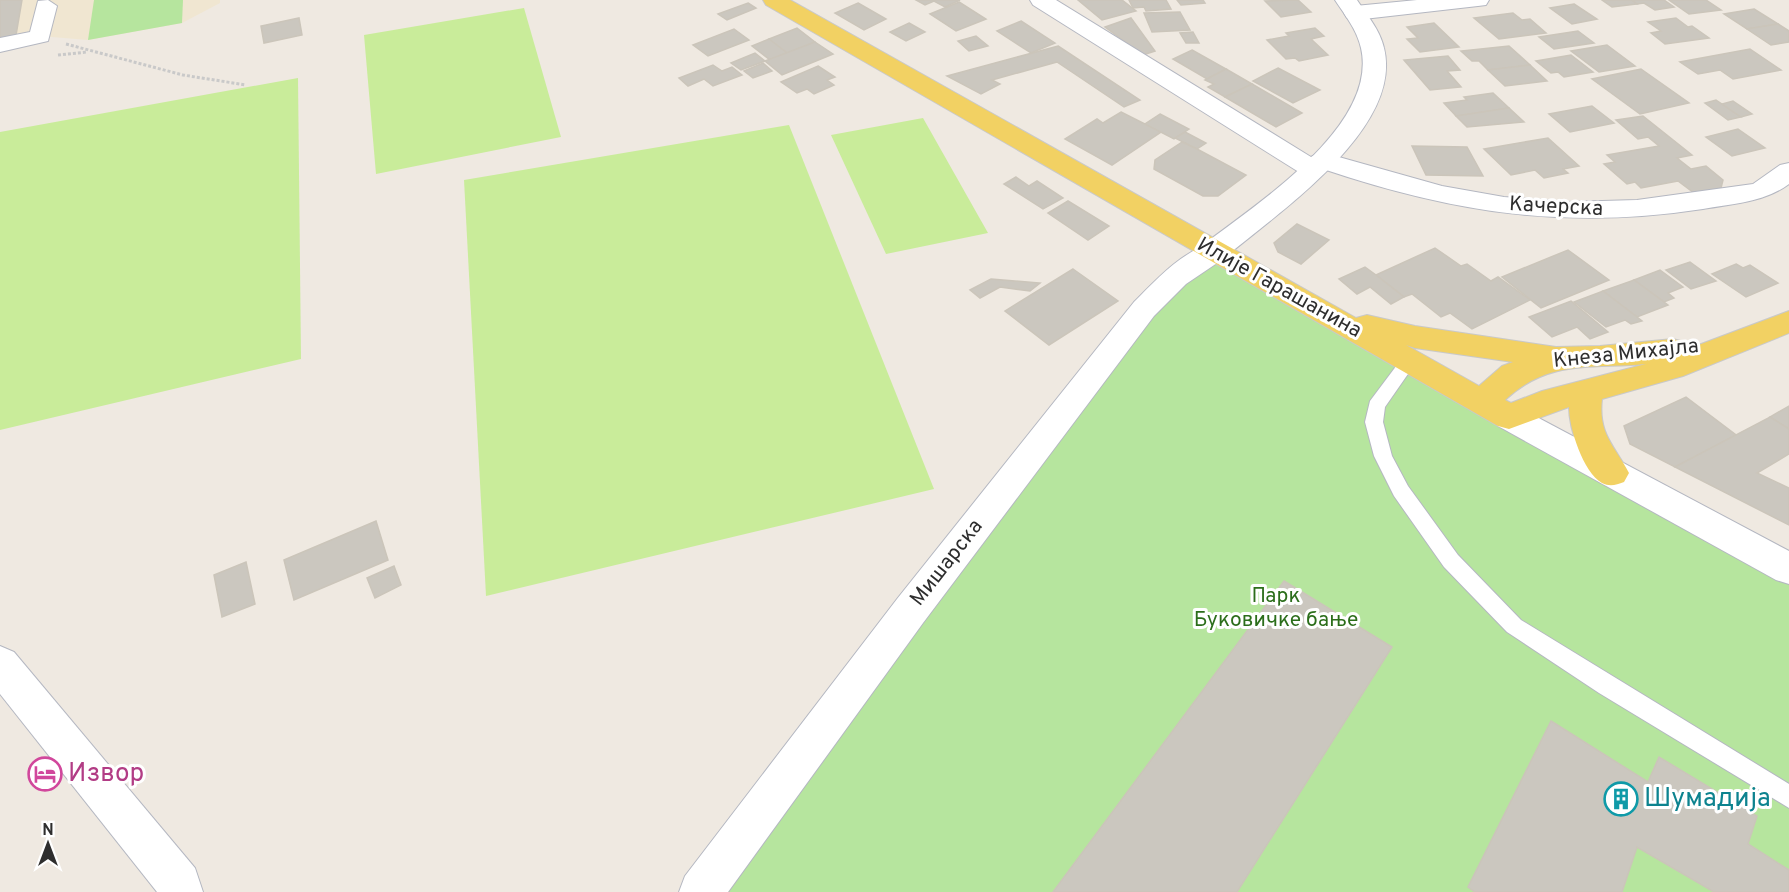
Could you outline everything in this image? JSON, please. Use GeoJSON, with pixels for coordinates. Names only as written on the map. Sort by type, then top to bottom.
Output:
{"type":"FeatureCollection","features":[{"type":"Feature","properties":{"kind":"main road","name":"Илије Гарашанина"},"geometry":{"type":"LineString","coordinates":[[774,0],[1213,252],[1496,409]]}},
{"type":"Feature","properties":{"kind":"main road"},"geometry":{"type":"LineString","coordinates":[[1333,317],[1415,337],[1558,357]]}},
{"type":"Feature","properties":{"kind":"main road","name":"Кнеза Михајла"},"geometry":{"type":"LineString","coordinates":[[1496,409],[1542,403],[1672,368],[1746,341],[1789,321]]}},
{"type":"Feature","properties":{"kind":"main road","name":"Кнеза Михајла"},"geometry":{"type":"LineString","coordinates":[[1496,409],[1513,374],[1558,357],[1646,354],[1746,341]]}},
{"type":"Feature","properties":{"kind":"main road"},"geometry":{"type":"LineString","coordinates":[[1587,391],[1584,424],[1597,455],[1612,473]]}},
{"type":"Feature","properties":{"kind":"street","name":"Качерска"},"geometry":{"type":"LineString","coordinates":[[1041,0],[1316,164],[1425,191],[1502,205],[1569,211],[1658,207],[1765,189],[1789,171]]}},
{"type":"Feature","properties":{"kind":"street"},"geometry":{"type":"LineString","coordinates":[[1350,7],[1478,0]]}},
{"type":"Feature","properties":{"kind":"street"},"geometry":{"type":"LineString","coordinates":[[0,45],[40,36],[46,6]]}},
{"type":"Feature","properties":{"kind":"street","name":"Мишарска"},"geometry":{"type":"LineString","coordinates":[[701,892],[910,611],[1144,309],[1176,277],[1213,252],[1316,164],[1355,122],[1365,106],[1371,88],[1375,56],[1350,7]]}},
{"type":"Feature","properties":{"kind":"street","name":"Илије Гарашанина"},"geometry":{"type":"LineString","coordinates":[[1496,409],[1789,569]]}},
{"type":"Feature","properties":{"kind":"street"},"geometry":{"type":"LineString","coordinates":[[0,664],[179,884],[181,892]]}},
{"type":"Feature","properties":{"kind":"lane"},"geometry":{"type":"LineString","coordinates":[[1409,361],[1377,405],[1374,422],[1383,456],[1401,491],[1451,561],[1514,626],[1607,686],[1789,797]]}},
{"type":"Feature","properties":{"kind":"path"},"geometry":{"type":"LineString","coordinates":[[46,6],[66,8],[59,41],[183,75],[246,85]]}},
{"type":"Feature","properties":{"kind":"shaded area"},"geometry":{"type":"Polygon","coordinates":[[[0,0],[220,0],[220,3],[182,23],[88,40],[40,36],[0,45],[0,0]]]}},
{"type":"Feature","properties":{"kind":"green space"},"geometry":{"type":"Polygon","coordinates":[[[94,0],[183,0],[182,23],[88,40],[94,0]]]}},
{"type":"Feature","properties":{"kind":"green space"},"geometry":{"type":"Polygon","coordinates":[[[524,8],[561,137],[376,174],[364,35],[524,8]]]}},
{"type":"Feature","properties":{"kind":"green space"},"geometry":{"type":"Polygon","coordinates":[[[298,78],[301,359],[0,430],[0,132],[298,78]]]}},
{"type":"Feature","properties":{"kind":"green space"},"geometry":{"type":"Polygon","coordinates":[[[923,118],[988,233],[886,254],[831,135],[923,118]]]}},
{"type":"Feature","properties":{"kind":"green space"},"geometry":{"type":"Polygon","coordinates":[[[789,125],[934,489],[486,596],[464,180],[789,125]]]}},
{"type":"Feature","properties":{"kind":"green space","name":"Парк Буковичке бање"},"geometry":{"type":"Polygon","coordinates":[[[1213,252],[1789,563],[1789,892],[702,892],[1161,289],[1213,252]]]}},
{"type":"Feature","properties":{"kind":"building"},"geometry":{"type":"Polygon","coordinates":[[[0,0],[22,0],[16,35],[0,38],[0,0]]]}},
{"type":"Feature","properties":{"kind":"building"},"geometry":{"type":"Polygon","coordinates":[[[916,0],[960,0],[945,7],[934,1],[925,5],[916,0]]]}},
{"type":"Feature","properties":{"kind":"building"},"geometry":{"type":"Polygon","coordinates":[[[1078,0],[1122,0],[1136,11],[1102,20],[1078,0]]]}},
{"type":"Feature","properties":{"kind":"building"},"geometry":{"type":"Polygon","coordinates":[[[1129,0],[1166,0],[1171,9],[1146,11],[1144,7],[1133,8],[1129,0]]]}},
{"type":"Feature","properties":{"kind":"building"},"geometry":{"type":"Polygon","coordinates":[[[1177,0],[1203,0],[1205,3],[1181,5],[1177,0]]]}},
{"type":"Feature","properties":{"kind":"building"},"geometry":{"type":"Polygon","coordinates":[[[1298,0],[1311,12],[1281,17],[1265,1],[1298,0]]]}},
{"type":"Feature","properties":{"kind":"building"},"geometry":{"type":"Polygon","coordinates":[[[1602,0],[1632,0],[1637,4],[1612,7],[1602,0]]]}},
{"type":"Feature","properties":{"kind":"building"},"geometry":{"type":"Polygon","coordinates":[[[1632,0],[1664,0],[1674,7],[1655,10],[1644,3],[1637,4],[1632,0]]]}},
{"type":"Feature","properties":{"kind":"building"},"geometry":{"type":"Polygon","coordinates":[[[1669,0],[1706,0],[1721,10],[1689,14],[1669,0]]]}},
{"type":"Feature","properties":{"kind":"building"},"geometry":{"type":"Polygon","coordinates":[[[959,2],[986,19],[956,31],[930,14],[959,2]]]}},
{"type":"Feature","properties":{"kind":"building"},"geometry":{"type":"Polygon","coordinates":[[[748,3],[756,8],[727,20],[718,14],[748,3]]]}},
{"type":"Feature","properties":{"kind":"building"},"geometry":{"type":"Polygon","coordinates":[[[858,3],[886,19],[864,30],[835,13],[858,3]]]}},
{"type":"Feature","properties":{"kind":"building"},"geometry":{"type":"Polygon","coordinates":[[[1574,4],[1597,19],[1572,24],[1550,8],[1574,4]]]}},
{"type":"Feature","properties":{"kind":"building"},"geometry":{"type":"Polygon","coordinates":[[[1754,9],[1778,24],[1747,29],[1724,14],[1754,9]]]}},
{"type":"Feature","properties":{"kind":"building"},"geometry":{"type":"Polygon","coordinates":[[[1180,12],[1190,30],[1152,32],[1144,13],[1180,12]]]}},
{"type":"Feature","properties":{"kind":"building"},"geometry":{"type":"Polygon","coordinates":[[[1513,13],[1522,20],[1530,19],[1546,33],[1499,39],[1474,18],[1513,13]]]}},
{"type":"Feature","properties":{"kind":"building"},"geometry":{"type":"Polygon","coordinates":[[[299,18],[302,35],[264,43],[261,26],[299,18]]]}},
{"type":"Feature","properties":{"kind":"building"},"geometry":{"type":"Polygon","coordinates":[[[1131,18],[1155,51],[1143,55],[1105,27],[1131,18]]]}},
{"type":"Feature","properties":{"kind":"building"},"geometry":{"type":"Polygon","coordinates":[[[1676,18],[1709,38],[1665,44],[1651,33],[1661,31],[1648,22],[1676,18]]]}},
{"type":"Feature","properties":{"kind":"building"},"geometry":{"type":"Polygon","coordinates":[[[1021,21],[1055,43],[1031,53],[997,31],[1021,21]]]}},
{"type":"Feature","properties":{"kind":"building"},"geometry":{"type":"Polygon","coordinates":[[[909,23],[925,32],[906,41],[890,32],[909,23]]]}},
{"type":"Feature","properties":{"kind":"building"},"geometry":{"type":"Polygon","coordinates":[[[1434,23],[1459,47],[1420,52],[1407,39],[1418,38],[1407,27],[1434,23]]]}},
{"type":"Feature","properties":{"kind":"building"},"geometry":{"type":"Polygon","coordinates":[[[1778,24],[1789,31],[1789,42],[1771,45],[1747,29],[1778,24]]]}},
{"type":"Feature","properties":{"kind":"building"},"geometry":{"type":"Polygon","coordinates":[[[797,28],[815,42],[787,53],[769,39],[797,28]]]}},
{"type":"Feature","properties":{"kind":"building"},"geometry":{"type":"Polygon","coordinates":[[[1315,28],[1324,36],[1311,39],[1328,55],[1299,61],[1295,58],[1286,59],[1267,40],[1289,36],[1286,33],[1315,28]]]}},
{"type":"Feature","properties":{"kind":"building"},"geometry":{"type":"Polygon","coordinates":[[[734,29],[749,40],[708,56],[693,45],[734,29]]]}},
{"type":"Feature","properties":{"kind":"building"},"geometry":{"type":"Polygon","coordinates":[[[1578,31],[1594,43],[1554,49],[1539,37],[1578,31]]]}},
{"type":"Feature","properties":{"kind":"building"},"geometry":{"type":"Polygon","coordinates":[[[1193,32],[1199,43],[1186,43],[1180,33],[1193,32]]]}},
{"type":"Feature","properties":{"kind":"building"},"geometry":{"type":"Polygon","coordinates":[[[976,36],[988,46],[969,51],[958,41],[976,36]]]}},
{"type":"Feature","properties":{"kind":"building"},"geometry":{"type":"Polygon","coordinates":[[[769,39],[787,53],[770,60],[752,46],[769,39]]]}},
{"type":"Feature","properties":{"kind":"building"},"geometry":{"type":"Polygon","coordinates":[[[815,42],[833,54],[782,75],[765,61],[815,42]]]}},
{"type":"Feature","properties":{"kind":"building"},"geometry":{"type":"Polygon","coordinates":[[[1607,45],[1635,66],[1599,72],[1571,51],[1607,45]]]}},
{"type":"Feature","properties":{"kind":"building"},"geometry":{"type":"Polygon","coordinates":[[[1058,46],[1140,100],[1124,107],[1057,62],[992,80],[1000,84],[981,94],[947,76],[1058,46]]]}},
{"type":"Feature","properties":{"kind":"building"},"geometry":{"type":"Polygon","coordinates":[[[1509,46],[1530,65],[1488,70],[1479,61],[1472,61],[1461,51],[1509,46]]]}},
{"type":"Feature","properties":{"kind":"building"},"geometry":{"type":"Polygon","coordinates":[[[1750,49],[1781,70],[1733,79],[1720,70],[1698,74],[1680,62],[1750,49]]]}},
{"type":"Feature","properties":{"kind":"building"},"geometry":{"type":"Polygon","coordinates":[[[1192,50],[1226,69],[1207,79],[1173,59],[1192,50]]]}},
{"type":"Feature","properties":{"kind":"building"},"geometry":{"type":"Polygon","coordinates":[[[755,53],[765,61],[741,70],[731,63],[755,53]]]}},
{"type":"Feature","properties":{"kind":"building"},"geometry":{"type":"Polygon","coordinates":[[[1571,55],[1593,72],[1564,77],[1558,72],[1551,73],[1536,61],[1571,55]]]}},
{"type":"Feature","properties":{"kind":"building"},"geometry":{"type":"Polygon","coordinates":[[[1448,56],[1460,70],[1447,71],[1461,87],[1430,90],[1404,60],[1448,56]]]}},
{"type":"Feature","properties":{"kind":"building"},"geometry":{"type":"Polygon","coordinates":[[[763,63],[772,71],[753,78],[744,71],[763,63]]]}},
{"type":"Feature","properties":{"kind":"building"},"geometry":{"type":"Polygon","coordinates":[[[713,65],[722,71],[732,67],[742,75],[713,86],[704,79],[688,86],[679,78],[713,65]]]}},
{"type":"Feature","properties":{"kind":"building"},"geometry":{"type":"Polygon","coordinates":[[[1530,65],[1547,81],[1505,86],[1488,70],[1530,65]]]}},
{"type":"Feature","properties":{"kind":"building"},"geometry":{"type":"Polygon","coordinates":[[[818,66],[835,77],[827,80],[834,85],[814,94],[807,89],[797,93],[781,82],[818,66]]]}},
{"type":"Feature","properties":{"kind":"building"},"geometry":{"type":"Polygon","coordinates":[[[1278,68],[1320,90],[1293,103],[1253,81],[1278,68]]]}},
{"type":"Feature","properties":{"kind":"building"},"geometry":{"type":"Polygon","coordinates":[[[1226,69],[1252,84],[1225,97],[1208,87],[1214,84],[1205,80],[1226,69]]]}},
{"type":"Feature","properties":{"kind":"building"},"geometry":{"type":"Polygon","coordinates":[[[1641,69],[1689,103],[1640,114],[1592,79],[1641,69]]]}},
{"type":"Feature","properties":{"kind":"building"},"geometry":{"type":"Polygon","coordinates":[[[1252,84],[1302,113],[1276,127],[1225,97],[1252,84]]]}},
{"type":"Feature","properties":{"kind":"building"},"geometry":{"type":"Polygon","coordinates":[[[1493,93],[1509,108],[1456,116],[1444,103],[1467,100],[1464,97],[1493,93]]]}},
{"type":"Feature","properties":{"kind":"building"},"geometry":{"type":"Polygon","coordinates":[[[1716,100],[1741,117],[1728,120],[1705,103],[1716,100]]]}},
{"type":"Feature","properties":{"kind":"building"},"geometry":{"type":"Polygon","coordinates":[[[1733,101],[1752,114],[1741,117],[1722,104],[1733,101]]]}},
{"type":"Feature","properties":{"kind":"building"},"geometry":{"type":"Polygon","coordinates":[[[1592,106],[1614,123],[1570,132],[1549,114],[1592,106]]]}},
{"type":"Feature","properties":{"kind":"building"},"geometry":{"type":"Polygon","coordinates":[[[1509,108],[1524,122],[1467,127],[1456,116],[1509,108]]]}},
{"type":"Feature","properties":{"kind":"building"},"geometry":{"type":"Polygon","coordinates":[[[1121,112],[1161,132],[1112,165],[1065,139],[1097,119],[1103,123],[1121,112]]]}},
{"type":"Feature","properties":{"kind":"building"},"geometry":{"type":"Polygon","coordinates":[[[1160,114],[1189,129],[1174,139],[1145,124],[1160,114]]]}},
{"type":"Feature","properties":{"kind":"building"},"geometry":{"type":"Polygon","coordinates":[[[1643,116],[1692,155],[1677,158],[1691,169],[1706,166],[1723,180],[1721,188],[1694,193],[1678,181],[1641,188],[1635,182],[1627,184],[1604,164],[1615,162],[1607,155],[1659,146],[1648,137],[1638,139],[1616,120],[1643,116]]]}},
{"type":"Feature","properties":{"kind":"building"},"geometry":{"type":"Polygon","coordinates":[[[1738,129],[1765,148],[1732,156],[1706,137],[1738,129]]]}},
{"type":"Feature","properties":{"kind":"building"},"geometry":{"type":"Polygon","coordinates":[[[1185,132],[1206,143],[1197,149],[1175,138],[1185,132]]]}},
{"type":"Feature","properties":{"kind":"building"},"geometry":{"type":"Polygon","coordinates":[[[1548,138],[1579,166],[1563,169],[1568,173],[1544,178],[1535,170],[1511,175],[1484,149],[1548,138]]]}},
{"type":"Feature","properties":{"kind":"building"},"geometry":{"type":"Polygon","coordinates":[[[1182,142],[1246,175],[1218,196],[1203,196],[1154,169],[1155,160],[1182,142]]]}},
{"type":"Feature","properties":{"kind":"building"},"geometry":{"type":"Polygon","coordinates":[[[1412,146],[1467,147],[1483,176],[1426,175],[1412,146]]]}},
{"type":"Feature","properties":{"kind":"building"},"geometry":{"type":"Polygon","coordinates":[[[1016,177],[1029,186],[1037,181],[1063,198],[1043,209],[1004,184],[1016,177]]]}},
{"type":"Feature","properties":{"kind":"building"},"geometry":{"type":"Polygon","coordinates":[[[1068,201],[1109,226],[1088,240],[1048,213],[1068,201]]]}},
{"type":"Feature","properties":{"kind":"building"},"geometry":{"type":"Polygon","coordinates":[[[1297,224],[1329,240],[1301,264],[1278,252],[1274,243],[1297,224]]]}},
{"type":"Feature","properties":{"kind":"building"},"geometry":{"type":"Polygon","coordinates":[[[1435,248],[1461,266],[1467,264],[1491,281],[1498,277],[1530,300],[1472,329],[1450,313],[1441,317],[1412,294],[1404,297],[1376,275],[1435,248]]]}},
{"type":"Feature","properties":{"kind":"building"},"geometry":{"type":"Polygon","coordinates":[[[1568,250],[1609,280],[1541,308],[1502,277],[1568,250]]]}},
{"type":"Feature","properties":{"kind":"building"},"geometry":{"type":"Polygon","coordinates":[[[1690,262],[1716,281],[1691,289],[1666,270],[1690,262]]]}},
{"type":"Feature","properties":{"kind":"building"},"geometry":{"type":"Polygon","coordinates":[[[1736,264],[1743,268],[1750,265],[1778,283],[1746,297],[1712,274],[1736,264]]]}},
{"type":"Feature","properties":{"kind":"building"},"geometry":{"type":"Polygon","coordinates":[[[1365,267],[1404,297],[1391,304],[1370,287],[1357,294],[1339,279],[1365,267]]]}},
{"type":"Feature","properties":{"kind":"building"},"geometry":{"type":"Polygon","coordinates":[[[1073,269],[1118,301],[1049,345],[1005,311],[1073,269]]]}},
{"type":"Feature","properties":{"kind":"building"},"geometry":{"type":"Polygon","coordinates":[[[1660,270],[1683,287],[1668,293],[1674,298],[1664,302],[1634,280],[1660,270]]]}},
{"type":"Feature","properties":{"kind":"building"},"geometry":{"type":"Polygon","coordinates":[[[991,279],[1040,283],[1030,291],[1000,287],[980,298],[970,290],[991,279]]]}},
{"type":"Feature","properties":{"kind":"building"},"geometry":{"type":"Polygon","coordinates":[[[1634,280],[1668,305],[1637,317],[1603,291],[1634,280]]]}},
{"type":"Feature","properties":{"kind":"building"},"geometry":{"type":"Polygon","coordinates":[[[1603,291],[1642,321],[1631,324],[1625,320],[1606,327],[1574,302],[1603,291]]]}},
{"type":"Feature","properties":{"kind":"building"},"geometry":{"type":"Polygon","coordinates":[[[1571,301],[1608,332],[1590,339],[1577,327],[1552,337],[1529,317],[1571,301]]]}},
{"type":"Feature","properties":{"kind":"building"},"geometry":{"type":"Polygon","coordinates":[[[1686,397],[1736,435],[1675,467],[1630,444],[1624,426],[1686,397]]]}},
{"type":"Feature","properties":{"kind":"building"},"geometry":{"type":"Polygon","coordinates":[[[1789,406],[1789,429],[1770,417],[1789,406]]]}},
{"type":"Feature","properties":{"kind":"building"},"geometry":{"type":"Polygon","coordinates":[[[1770,417],[1789,429],[1789,454],[1757,473],[1789,488],[1789,525],[1675,467],[1770,417]]]}},
{"type":"Feature","properties":{"kind":"building"},"geometry":{"type":"Polygon","coordinates":[[[376,521],[388,560],[294,600],[284,560],[376,521]]]}},
{"type":"Feature","properties":{"kind":"building"},"geometry":{"type":"Polygon","coordinates":[[[246,562],[255,604],[222,617],[214,575],[246,562]]]}},
{"type":"Feature","properties":{"kind":"building"},"geometry":{"type":"Polygon","coordinates":[[[394,566],[401,585],[375,598],[367,578],[394,566]]]}},
{"type":"Feature","properties":{"kind":"building"},"geometry":{"type":"Polygon","coordinates":[[[1284,581],[1392,647],[1237,892],[1053,892],[1284,581]]]}},
{"type":"Feature","properties":{"kind":"building","name":"Шумадија"},"geometry":{"type":"Polygon","coordinates":[[[1551,721],[1648,782],[1659,757],[1757,816],[1748,844],[1789,870],[1789,892],[1714,892],[1637,847],[1622,892],[1475,892],[1468,887],[1551,721]]]}},
{"type":"Feature","properties":{"kind":"place","name":"Извор"},"geometry":{"type":"Point","coordinates":[45,774]}},
{"type":"Feature","properties":{"kind":"place","name":"Шумадија"},"geometry":{"type":"Point","coordinates":[1621,799]}}]}
